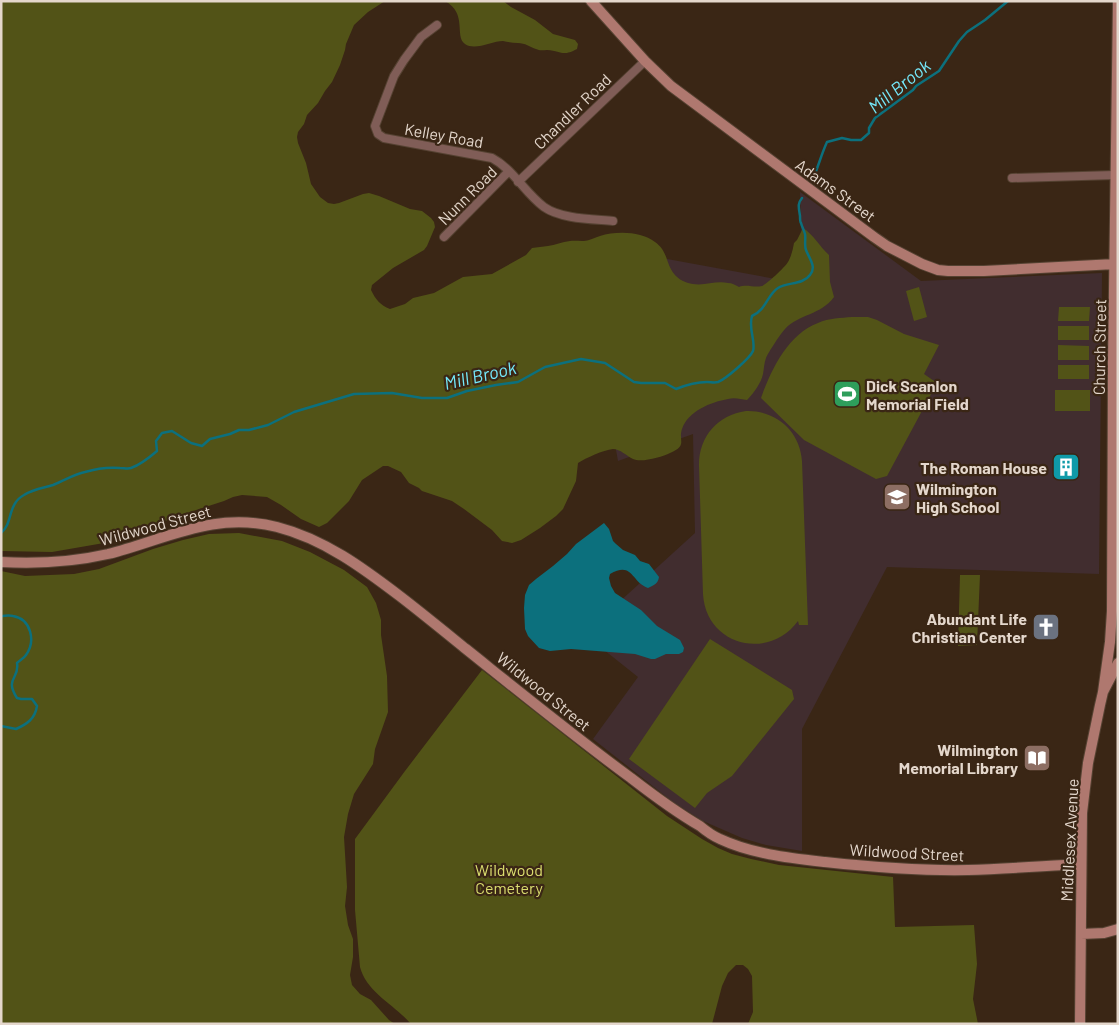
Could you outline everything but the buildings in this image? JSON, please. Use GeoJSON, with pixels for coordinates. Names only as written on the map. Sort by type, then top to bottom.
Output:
{"type":"FeatureCollection","features":[{"type":"Feature","properties":{"kind":"street","name":"Adams Street"},"geometry":{"type":"LineString","coordinates":[[591,1],[664,80],[874,237],[922,264],[938,270],[963,272],[1116,264]]}},
{"type":"Feature","properties":{"kind":"street","name":"Church Street"},"geometry":{"type":"LineString","coordinates":[[1103,692],[1115,612],[1113,363],[1116,264],[1115,176],[1118,1]]}},
{"type":"Feature","properties":{"kind":"street","name":"Kelley Road"},"geometry":{"type":"LineString","coordinates":[[437,26],[421,37],[394,76],[377,120],[376,126],[379,135],[384,138],[490,157],[509,171],[536,200],[549,210],[574,217],[613,221]]}},
{"type":"Feature","properties":{"kind":"street","name":"Chandler Road"},"geometry":{"type":"LineString","coordinates":[[518,182],[645,61]]}},
{"type":"Feature","properties":{"kind":"street","name":"Nunn Road"},"geometry":{"type":"LineString","coordinates":[[444,237],[509,171]]}},
{"type":"Feature","properties":{"kind":"street"},"geometry":{"type":"LineString","coordinates":[[1012,178],[1115,176]]}},
{"type":"Feature","properties":{"kind":"street","name":"Wildwood Street"},"geometry":{"type":"LineString","coordinates":[[3,562],[54,562],[86,558],[111,553],[189,529],[212,524],[239,522],[277,527],[303,535],[351,560],[429,619],[604,758],[673,810],[719,839],[749,850],[775,855],[862,866],[963,870],[1081,864]]}},
{"type":"Feature","properties":{"kind":"street","name":"Middlesex Avenue"},"geometry":{"type":"LineString","coordinates":[[1080,1024],[1082,813],[1088,763],[1103,692],[1118,663]]}},
{"type":"Feature","properties":{"kind":"street"},"geometry":{"type":"LineString","coordinates":[[1081,934],[1104,933],[1118,929]]}},
{"type":"Feature","properties":{"kind":"shaded area","name":"Wilmington High School"},"geometry":{"type":"Polygon","coordinates":[[[800,192],[921,281],[1102,273],[1099,574],[887,567],[802,729],[802,851],[766,845],[742,838],[703,821],[673,802],[593,739],[638,677],[584,634],[695,533],[693,434],[618,461],[613,433],[629,252],[803,284],[800,192]]]}},
{"type":"Feature","properties":{"kind":"green space"},"geometry":{"type":"Polygon","coordinates":[[[1,1],[385,1],[368,12],[354,25],[332,82],[318,103],[307,115],[297,137],[311,184],[320,197],[328,203],[339,203],[369,193],[410,209],[422,211],[434,222],[435,227],[424,250],[393,268],[372,285],[371,290],[377,299],[381,304],[390,309],[405,304],[413,298],[434,293],[463,277],[492,274],[526,255],[532,248],[570,241],[587,241],[606,234],[621,233],[636,234],[655,242],[663,251],[673,272],[683,281],[695,284],[722,282],[731,283],[739,287],[762,286],[776,275],[789,260],[794,243],[803,228],[829,255],[830,282],[834,297],[823,307],[797,320],[783,331],[766,358],[759,384],[747,400],[733,398],[721,400],[695,412],[689,417],[682,429],[681,445],[679,448],[666,455],[637,460],[613,449],[595,454],[578,463],[576,481],[563,509],[540,528],[521,540],[512,543],[502,541],[492,530],[452,501],[422,491],[409,483],[401,472],[388,466],[383,466],[362,480],[349,501],[327,523],[319,527],[301,519],[267,497],[242,495],[104,543],[52,552],[1,551],[1,1]]]}},
{"type":"Feature","properties":{"kind":"green space"},"geometry":{"type":"Polygon","coordinates":[[[445,1],[503,1],[535,20],[553,34],[575,40],[578,44],[577,49],[568,53],[562,53],[539,50],[523,44],[503,41],[469,46],[465,44],[460,36],[459,18],[456,12],[445,1]]]}},
{"type":"Feature","properties":{"kind":"green space"},"geometry":{"type":"Polygon","coordinates":[[[919,287],[927,317],[914,321],[906,291],[919,287]]]}},
{"type":"Feature","properties":{"kind":"green space"},"geometry":{"type":"Polygon","coordinates":[[[1059,307],[1090,307],[1089,321],[1058,321],[1059,307]]]}},
{"type":"Feature","properties":{"kind":"green space","name":"Dick Scanlon Memorial Field"},"geometry":{"type":"Polygon","coordinates":[[[868,317],[904,334],[939,345],[924,374],[937,383],[887,476],[876,479],[804,440],[761,398],[782,354],[798,335],[807,328],[822,321],[868,317]]]}},
{"type":"Feature","properties":{"kind":"green space"},"geometry":{"type":"Polygon","coordinates":[[[1058,326],[1089,326],[1089,340],[1058,340],[1058,326]]]}},
{"type":"Feature","properties":{"kind":"green space"},"geometry":{"type":"Polygon","coordinates":[[[1058,345],[1089,346],[1089,360],[1058,360],[1058,345]]]}},
{"type":"Feature","properties":{"kind":"green space"},"geometry":{"type":"Polygon","coordinates":[[[1058,365],[1089,365],[1089,379],[1058,379],[1058,365]]]}},
{"type":"Feature","properties":{"kind":"green space"},"geometry":{"type":"Polygon","coordinates":[[[1055,390],[1090,390],[1090,411],[1055,411],[1055,390]]]}},
{"type":"Feature","properties":{"kind":"green space"},"geometry":{"type":"Polygon","coordinates":[[[746,411],[767,414],[784,424],[797,440],[802,461],[808,625],[799,625],[798,621],[786,633],[771,641],[756,644],[741,642],[727,636],[715,626],[707,612],[703,594],[699,465],[702,445],[706,436],[719,422],[736,413],[746,411]]]}},
{"type":"Feature","properties":{"kind":"green space"},"geometry":{"type":"Polygon","coordinates":[[[239,533],[282,541],[310,552],[344,570],[367,587],[376,603],[381,620],[381,635],[387,676],[388,712],[375,749],[373,764],[354,794],[348,814],[344,837],[347,887],[345,906],[348,925],[353,939],[350,975],[352,985],[360,994],[371,1000],[395,1024],[1,1024],[1,571],[25,576],[74,574],[99,569],[183,540],[209,534],[239,533]]]}},
{"type":"Feature","properties":{"kind":"green space"},"geometry":{"type":"Polygon","coordinates":[[[960,575],[980,575],[977,645],[958,646],[960,575]]]}},
{"type":"Feature","properties":{"kind":"green space"},"geometry":{"type":"Polygon","coordinates":[[[710,639],[792,690],[794,699],[732,776],[707,793],[695,808],[629,759],[710,639]]]}},
{"type":"Feature","properties":{"kind":"green space","name":"Wildwood Cemetery"},"geometry":{"type":"Polygon","coordinates":[[[482,670],[667,816],[718,848],[732,854],[779,865],[893,877],[895,927],[974,925],[977,964],[973,999],[978,1024],[748,1024],[753,1012],[752,976],[743,965],[736,965],[728,973],[722,986],[712,1024],[411,1024],[375,991],[360,967],[355,910],[355,839],[482,670]]]}},
{"type":"Feature","properties":{"kind":"water"},"geometry":{"type":"Polygon","coordinates":[[[604,523],[616,544],[623,550],[635,555],[640,561],[649,564],[659,577],[657,583],[648,588],[642,585],[628,571],[618,571],[610,574],[609,578],[615,593],[641,610],[657,626],[680,640],[684,648],[683,652],[679,654],[666,654],[651,659],[635,654],[571,649],[550,651],[539,648],[528,636],[525,629],[524,608],[525,595],[529,585],[567,554],[576,544],[604,523]]]}},
{"type":"Feature","properties":{"kind":"waterway","name":"Mill Brook"},"geometry":{"type":"LineString","coordinates":[[812,181],[827,142],[842,138],[861,140],[869,133],[869,128],[875,118],[916,86],[939,71],[967,32],[1008,1]]}},
{"type":"Feature","properties":{"kind":"waterway","name":"Mill Brook"},"geometry":{"type":"LineString","coordinates":[[1,533],[7,525],[15,503],[24,495],[81,473],[102,468],[134,467],[157,451],[156,441],[162,433],[172,431],[191,443],[202,446],[210,439],[239,430],[249,430],[268,425],[294,412],[354,394],[392,393],[422,398],[447,398],[467,391],[518,382],[545,367],[581,359],[605,363],[634,382],[665,383],[676,389],[695,383],[718,382],[737,368],[753,351],[752,316],[761,310],[771,294],[778,288],[799,282],[807,278],[812,272],[813,266],[805,248],[805,234],[800,221],[799,204],[802,198]]}},
{"type":"Feature","properties":{"kind":"waterway"},"geometry":{"type":"LineString","coordinates":[[1,616],[19,618],[28,626],[31,643],[25,656],[17,663],[12,686],[17,698],[32,699],[37,706],[32,718],[24,725],[16,729],[1,726]]}},
{"type":"Feature","properties":{"kind":"place","name":"Dick Scanlon Memorial Field"},"geometry":{"type":"Point","coordinates":[847,394]}},
{"type":"Feature","properties":{"kind":"place","name":"The Roman House"},"geometry":{"type":"Point","coordinates":[1066,467]}},
{"type":"Feature","properties":{"kind":"place","name":"Wilmington High School"},"geometry":{"type":"Point","coordinates":[897,497]}},
{"type":"Feature","properties":{"kind":"place","name":"Abundant Life Christian Center"},"geometry":{"type":"Point","coordinates":[1046,627]}},
{"type":"Feature","properties":{"kind":"place","name":"Wilmington Memorial Library"},"geometry":{"type":"Point","coordinates":[1037,758]}}]}
